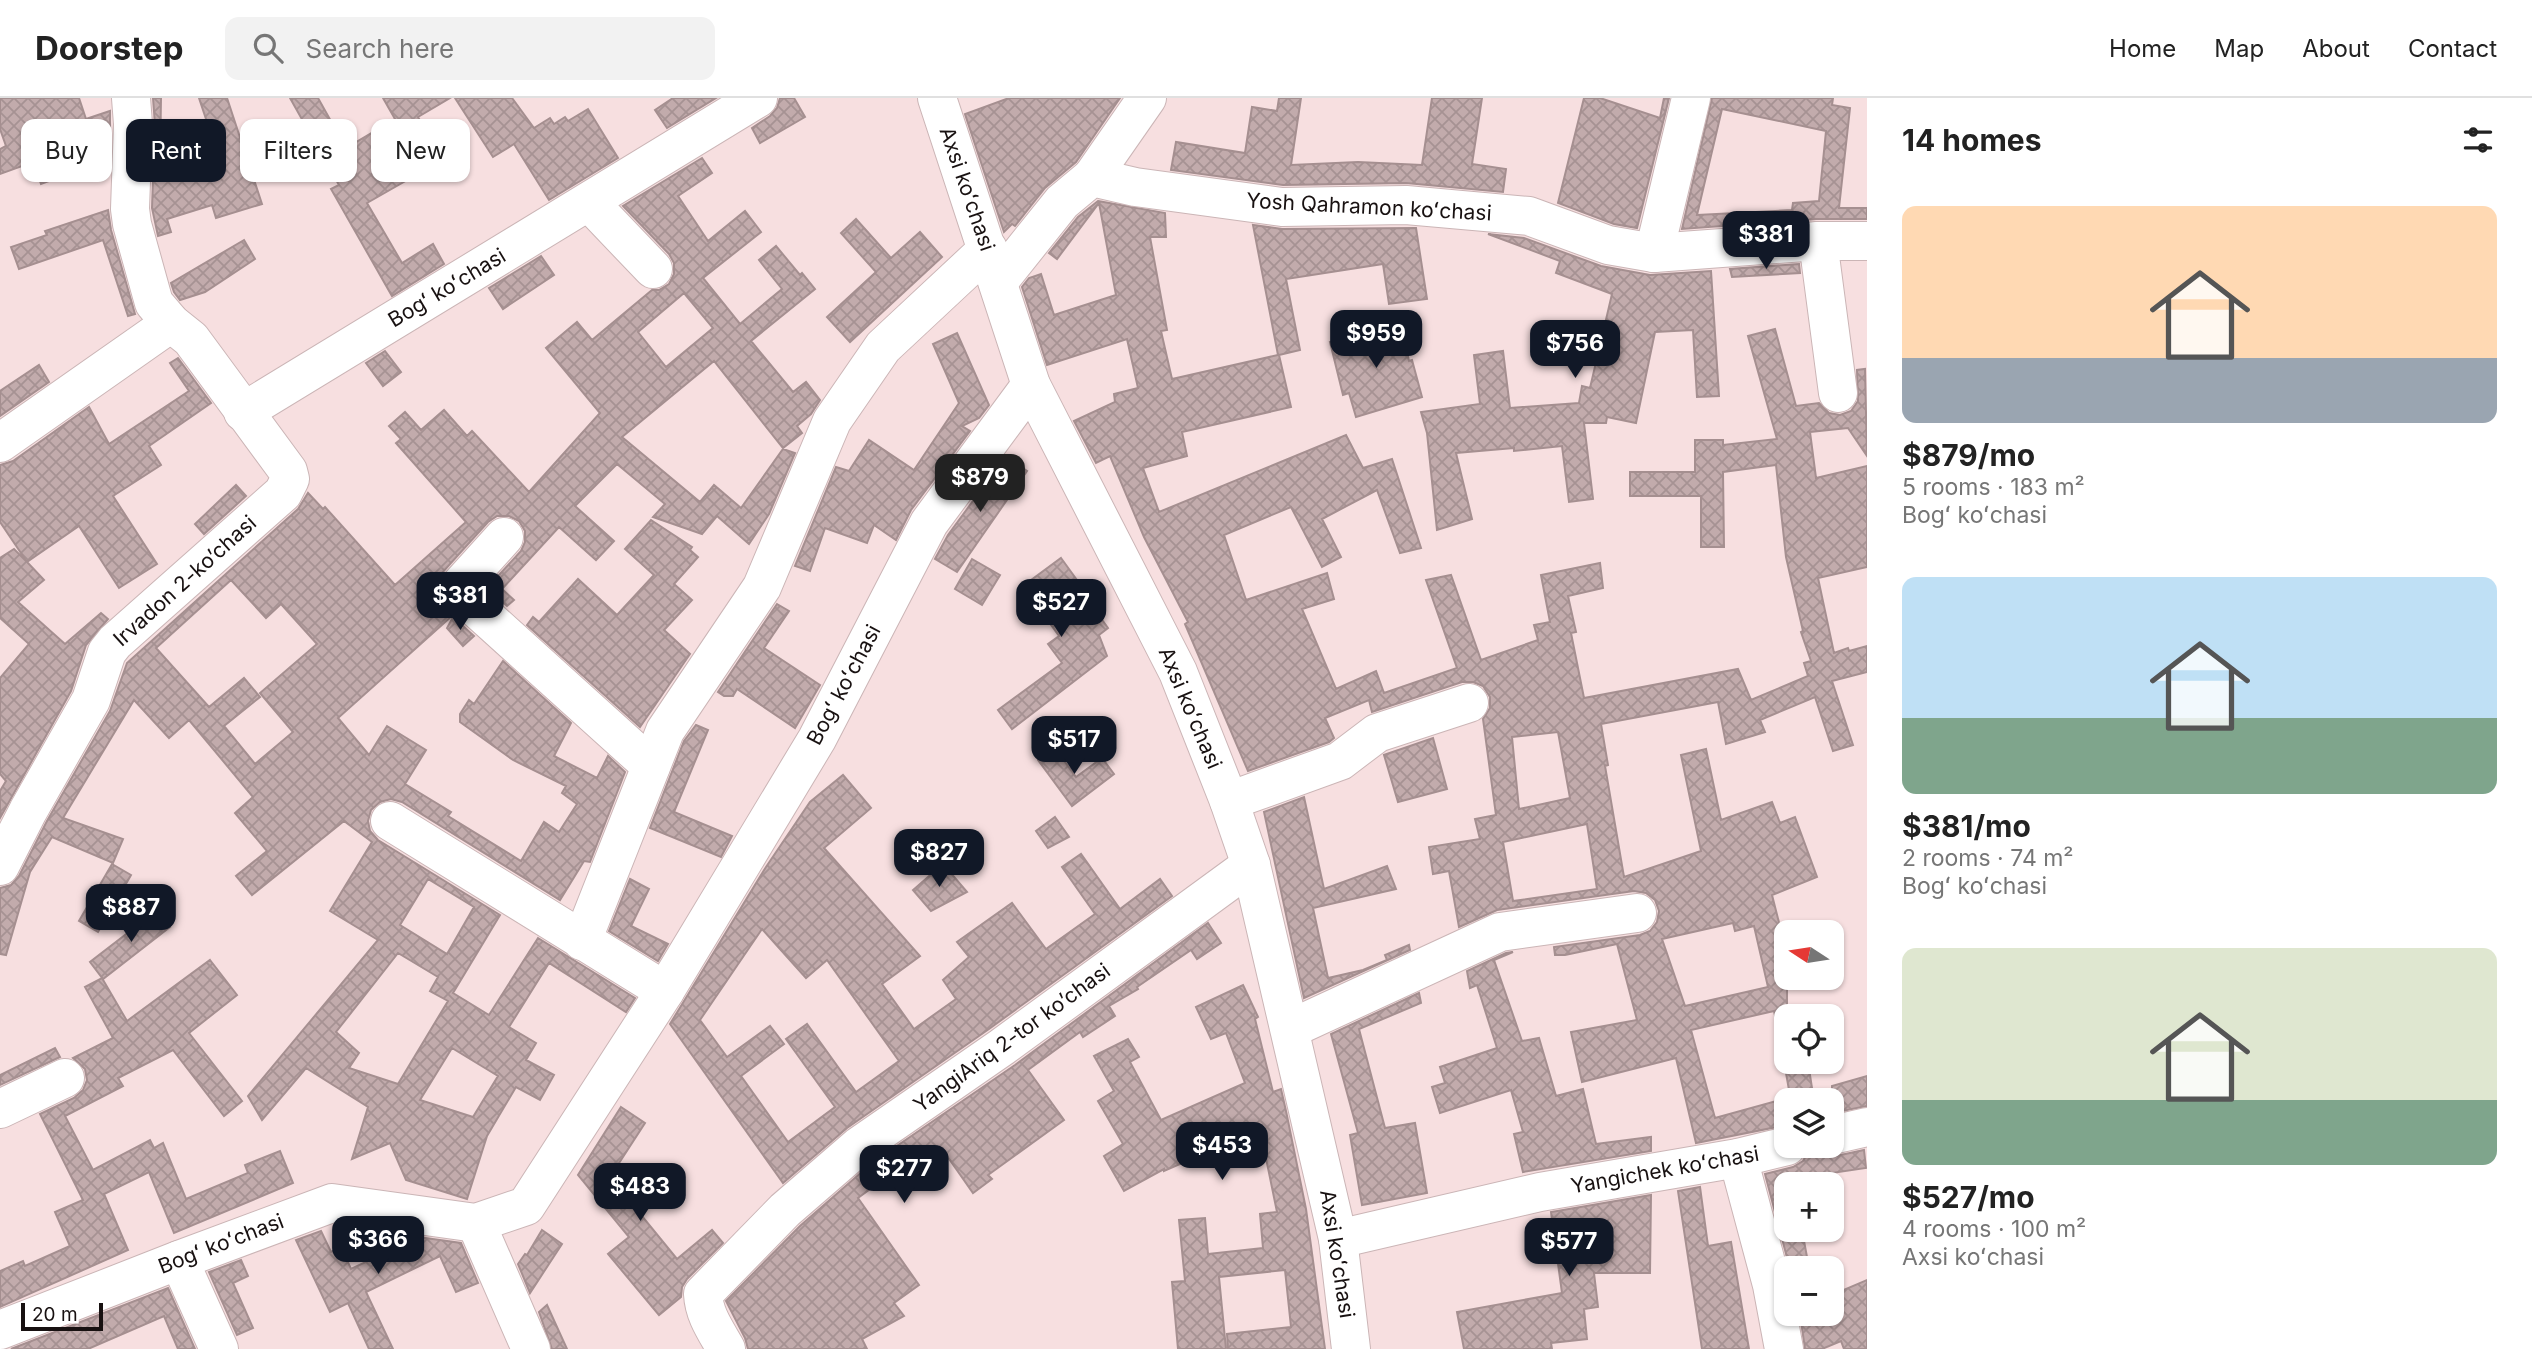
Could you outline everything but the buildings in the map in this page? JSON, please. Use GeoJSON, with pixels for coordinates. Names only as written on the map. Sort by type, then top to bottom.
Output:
{"type":"FeatureCollection","features":[{"type":"Feature","properties":{"kind":"street","name":"Irvadon 2-koʼchasi"},"geometry":{"type":"LineString","coordinates":[[0,866],[91,700],[107,652],[287,486],[290,479],[288,471],[191,339],[171,323],[154,303],[130,209],[131,98]]}},
{"type":"Feature","properties":{"kind":"street","name":"Bogʻ koʻchasi"},"geometry":{"type":"LineString","coordinates":[[243,412],[590,203],[758,98]]}},
{"type":"Feature","properties":{"kind":"street","name":"Axsi koʻchasi"},"geometry":{"type":"LineString","coordinates":[[937,98],[1031,385],[1178,672],[1251,865],[1338,1238],[1351,1349]]}},
{"type":"Feature","properties":{"kind":"street"},"geometry":{"type":"LineString","coordinates":[[582,941],[665,731],[762,586],[832,421],[883,347],[993,266],[1092,177],[1147,98]]}},
{"type":"Feature","properties":{"kind":"street"},"geometry":{"type":"LineString","coordinates":[[1654,253],[1691,98]]}},
{"type":"Feature","properties":{"kind":"street","name":"Yosh Qahramon koʻchasi"},"geometry":{"type":"LineString","coordinates":[[1092,177],[1135,187],[1282,207],[1406,205],[1529,216],[1608,245],[1654,253],[1818,241],[1867,241]]}},
{"type":"Feature","properties":{"kind":"street"},"geometry":{"type":"LineString","coordinates":[[590,203],[653,269]]}},
{"type":"Feature","properties":{"kind":"street"},"geometry":{"type":"LineString","coordinates":[[1818,241],[1838,393]]}},
{"type":"Feature","properties":{"kind":"street"},"geometry":{"type":"LineString","coordinates":[[0,443],[171,323]]}},
{"type":"Feature","properties":{"kind":"street","name":"Bogʻ koʻchasi"},"geometry":{"type":"LineString","coordinates":[[0,1330],[332,1203],[476,1223],[526,1206],[665,991],[817,739],[929,523],[1031,385]]}},
{"type":"Feature","properties":{"kind":"street"},"geometry":{"type":"LineString","coordinates":[[505,537],[456,590],[651,766]]}},
{"type":"Feature","properties":{"kind":"street"},"geometry":{"type":"LineString","coordinates":[[1229,801],[1340,761],[1377,733],[1469,703]]}},
{"type":"Feature","properties":{"kind":"street"},"geometry":{"type":"LineString","coordinates":[[390,821],[665,991]]}},
{"type":"Feature","properties":{"kind":"street","name":"YangiАriq 2-tor koʼchasi"},"geometry":{"type":"LineString","coordinates":[[726,1349],[704,1307],[704,1294],[785,1210],[859,1146],[1002,1047],[1251,865]]}},
{"type":"Feature","properties":{"kind":"street"},"geometry":{"type":"LineString","coordinates":[[1290,1029],[1500,932],[1637,913]]}},
{"type":"Feature","properties":{"kind":"street"},"geometry":{"type":"LineString","coordinates":[[0,1109],[65,1078]]}},
{"type":"Feature","properties":{"kind":"street"},"geometry":{"type":"LineString","coordinates":[[1844,1132],[1867,1127]]}},
{"type":"Feature","properties":{"kind":"street","name":"Yangichek koʻchasi"},"geometry":{"type":"LineString","coordinates":[[1338,1238],[1540,1192],[1738,1158],[1774,1149]]}},
{"type":"Feature","properties":{"kind":"street"},"geometry":{"type":"LineString","coordinates":[[1738,1158],[1772,1286],[1784,1349]]}},
{"type":"Feature","properties":{"kind":"street"},"geometry":{"type":"LineString","coordinates":[[476,1223],[531,1349]]}},
{"type":"Feature","properties":{"kind":"street"},"geometry":{"type":"LineString","coordinates":[[178,1260],[219,1349]]}}]}
